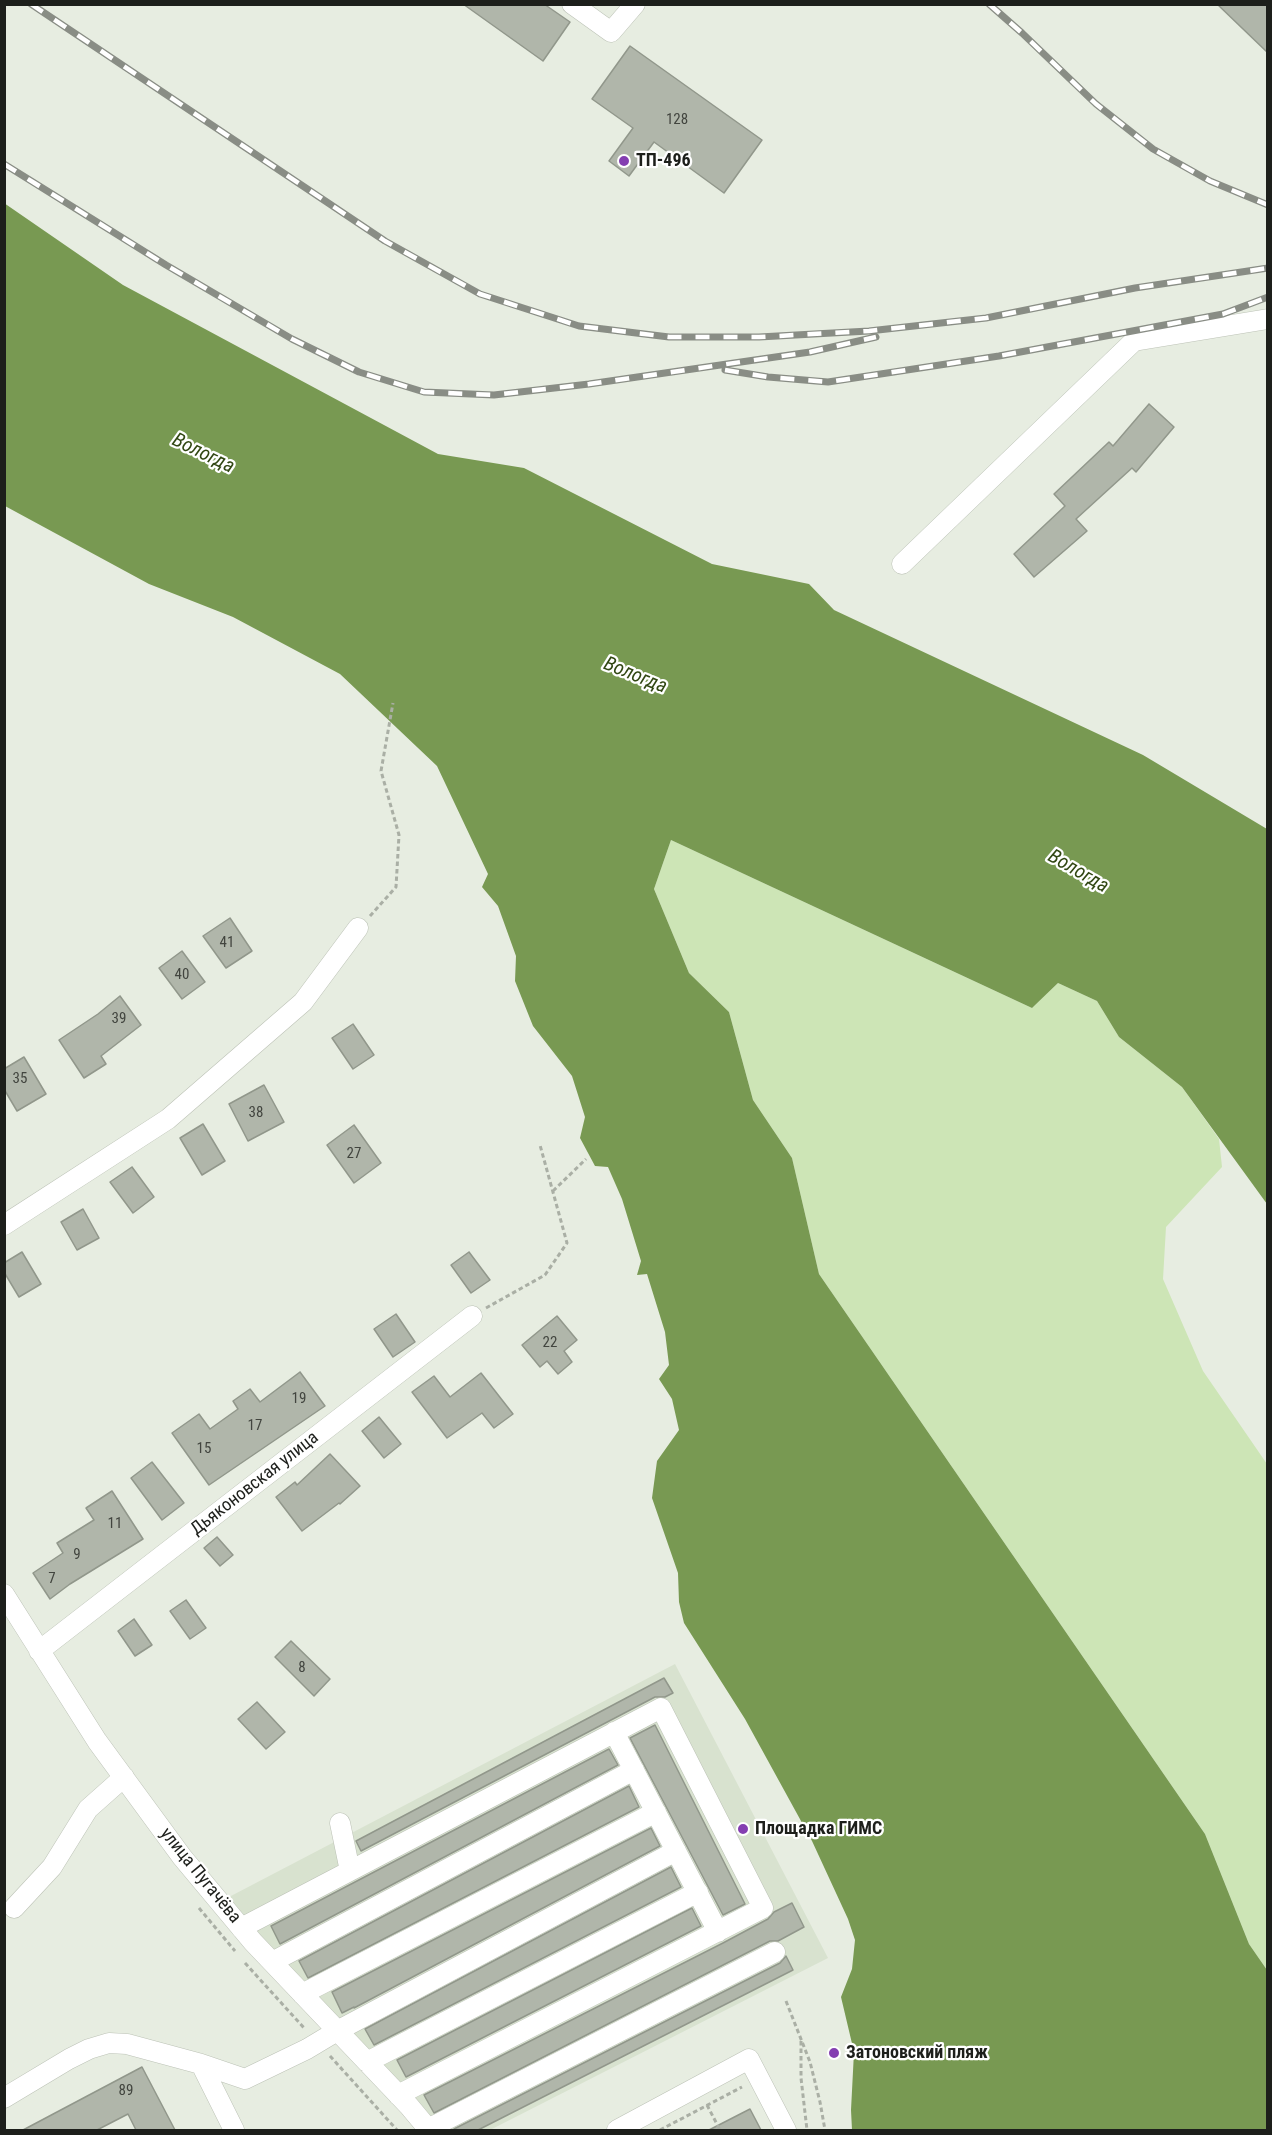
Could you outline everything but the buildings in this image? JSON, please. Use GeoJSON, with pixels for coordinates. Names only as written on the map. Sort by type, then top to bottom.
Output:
{"type":"FeatureCollection","features":[{"type":"Feature","properties":{"kind":"street"},"geometry":{"type":"LineString","coordinates":[[572,4],[611,32],[635,4]]}},
{"type":"Feature","properties":{"kind":"street"},"geometry":{"type":"LineString","coordinates":[[902,564],[1134,341],[1268,318]]}},
{"type":"Feature","properties":{"kind":"street"},"geometry":{"type":"LineString","coordinates":[[4,1225],[168,1119],[303,1002],[358,928]]}},
{"type":"Feature","properties":{"kind":"street","name":"Дьяконовская улица"},"geometry":{"type":"LineString","coordinates":[[39,1651],[472,1316]]}},
{"type":"Feature","properties":{"kind":"street","name":"улица Пугачёва"},"geometry":{"type":"LineString","coordinates":[[4,1594],[97,1741],[182,1857],[241,1928],[429,2130]]}},
{"type":"Feature","properties":{"kind":"street"},"geometry":{"type":"LineString","coordinates":[[241,1928],[661,1708],[763,1908],[398,2095]]}},
{"type":"Feature","properties":{"kind":"street"},"geometry":{"type":"LineString","coordinates":[[614,1732],[718,1932]]}},
{"type":"Feature","properties":{"kind":"street"},"geometry":{"type":"LineString","coordinates":[[272,1962],[634,1770]]}},
{"type":"Feature","properties":{"kind":"street"},"geometry":{"type":"LineString","coordinates":[[14,1908],[52,1867],[88,1809],[124,1777]]}},
{"type":"Feature","properties":{"kind":"street"},"geometry":{"type":"LineString","coordinates":[[302,1994],[656,1812]]}},
{"type":"Feature","properties":{"kind":"street"},"geometry":{"type":"LineString","coordinates":[[340,1823],[350,1871]]}},
{"type":"Feature","properties":{"kind":"street"},"geometry":{"type":"LineString","coordinates":[[4,2098],[88,2049],[109,2043],[127,2044],[201,2064],[245,2079],[312,2046],[676,1851]]}},
{"type":"Feature","properties":{"kind":"street"},"geometry":{"type":"LineString","coordinates":[[367,2062],[698,1892]]}},
{"type":"Feature","properties":{"kind":"street"},"geometry":{"type":"LineString","coordinates":[[429,2130],[775,1952]]}},
{"type":"Feature","properties":{"kind":"street"},"geometry":{"type":"LineString","coordinates":[[617,2130],[749,2059],[786,2130]]}},
{"type":"Feature","properties":{"kind":"street"},"geometry":{"type":"LineString","coordinates":[[201,2064],[234,2130]]}},
{"type":"Feature","properties":{"kind":"path"},"geometry":{"type":"LineString","coordinates":[[358,928],[396,887],[399,835],[381,771],[393,703]]}},
{"type":"Feature","properties":{"kind":"path"},"geometry":{"type":"LineString","coordinates":[[472,1316],[544,1275],[567,1243],[540,1145]]}},
{"type":"Feature","properties":{"kind":"path"},"geometry":{"type":"LineString","coordinates":[[553,1191],[586,1159]]}},
{"type":"Feature","properties":{"kind":"path"},"geometry":{"type":"LineString","coordinates":[[786,2001],[801,2039],[820,2102],[825,2130]]}},
{"type":"Feature","properties":{"kind":"path"},"geometry":{"type":"LineString","coordinates":[[801,2039],[801,2078],[807,2130]]}},
{"type":"Feature","properties":{"kind":"path"},"geometry":{"type":"LineString","coordinates":[[660,2130],[747,2084]]}},
{"type":"Feature","properties":{"kind":"path"},"geometry":{"type":"LineString","coordinates":[[708,2105],[720,2130]]}},
{"type":"Feature","properties":{"kind":"shaded area"},"geometry":{"type":"Polygon","coordinates":[[[671,840],[1032,1008],[1058,983],[1097,1001],[1119,1037],[1182,1087],[1219,1139],[1222,1167],[1166,1227],[1163,1279],[1203,1371],[1267,1464],[1267,1970],[1249,1944],[1205,1834],[819,1274],[792,1158],[753,1100],[729,1012],[689,973],[654,889],[671,840]]]}},
{"type":"Feature","properties":{"kind":"shaded area"},"geometry":{"type":"Polygon","coordinates":[[[675,1664],[828,1958],[490,2130],[443,2130],[261,1937],[229,1897],[675,1664]]]}},
{"type":"Feature","properties":{"kind":"water","name":"Вологда"},"geometry":{"type":"Polygon","coordinates":[[[4,203],[123,285],[438,454],[524,468],[712,564],[809,584],[834,610],[1143,755],[1267,829],[1267,1204],[1182,1087],[1119,1037],[1097,1001],[1058,983],[1032,1008],[671,840],[654,889],[689,973],[729,1012],[753,1100],[792,1158],[819,1274],[1205,1834],[1249,1944],[1267,1970],[1267,2130],[852,2130],[854,2052],[841,1997],[852,1969],[855,1940],[848,1919],[812,1841],[745,1719],[684,1623],[679,1602],[678,1573],[652,1498],[657,1461],[679,1430],[672,1399],[659,1379],[669,1365],[665,1332],[647,1274],[637,1275],[641,1261],[622,1199],[608,1167],[595,1166],[580,1138],[585,1117],[572,1076],[533,1026],[515,981],[516,956],[498,906],[482,887],[488,874],[437,766],[340,674],[233,617],[149,584],[5,506],[4,203]]]}},
{"type":"Feature","properties":{"kind":"railway"},"geometry":{"type":"LineString","coordinates":[[31,4],[385,241],[480,294],[579,326],[669,337],[759,337],[869,331],[986,318],[1135,288],[1268,268]]}},
{"type":"Feature","properties":{"kind":"railway"},"geometry":{"type":"LineString","coordinates":[[989,4],[1096,104],[1153,149],[1210,181],[1268,205]]}},
{"type":"Feature","properties":{"kind":"railway"},"geometry":{"type":"LineString","coordinates":[[4,164],[166,265],[292,339],[359,372],[424,392],[494,395],[589,384],[810,352],[876,337]]}},
{"type":"Feature","properties":{"kind":"railway"},"geometry":{"type":"LineString","coordinates":[[725,370],[768,377],[828,382],[999,356],[1223,314],[1268,297]]}},
{"type":"Feature","properties":{"kind":"place","name":"ТП-496"},"geometry":{"type":"Point","coordinates":[624,161]}},
{"type":"Feature","properties":{"kind":"place","name":"Площадка ГИМС"},"geometry":{"type":"Point","coordinates":[743,1829]}},
{"type":"Feature","properties":{"kind":"place","name":"Затоновский пляж"},"geometry":{"type":"Point","coordinates":[834,2053]}}]}
